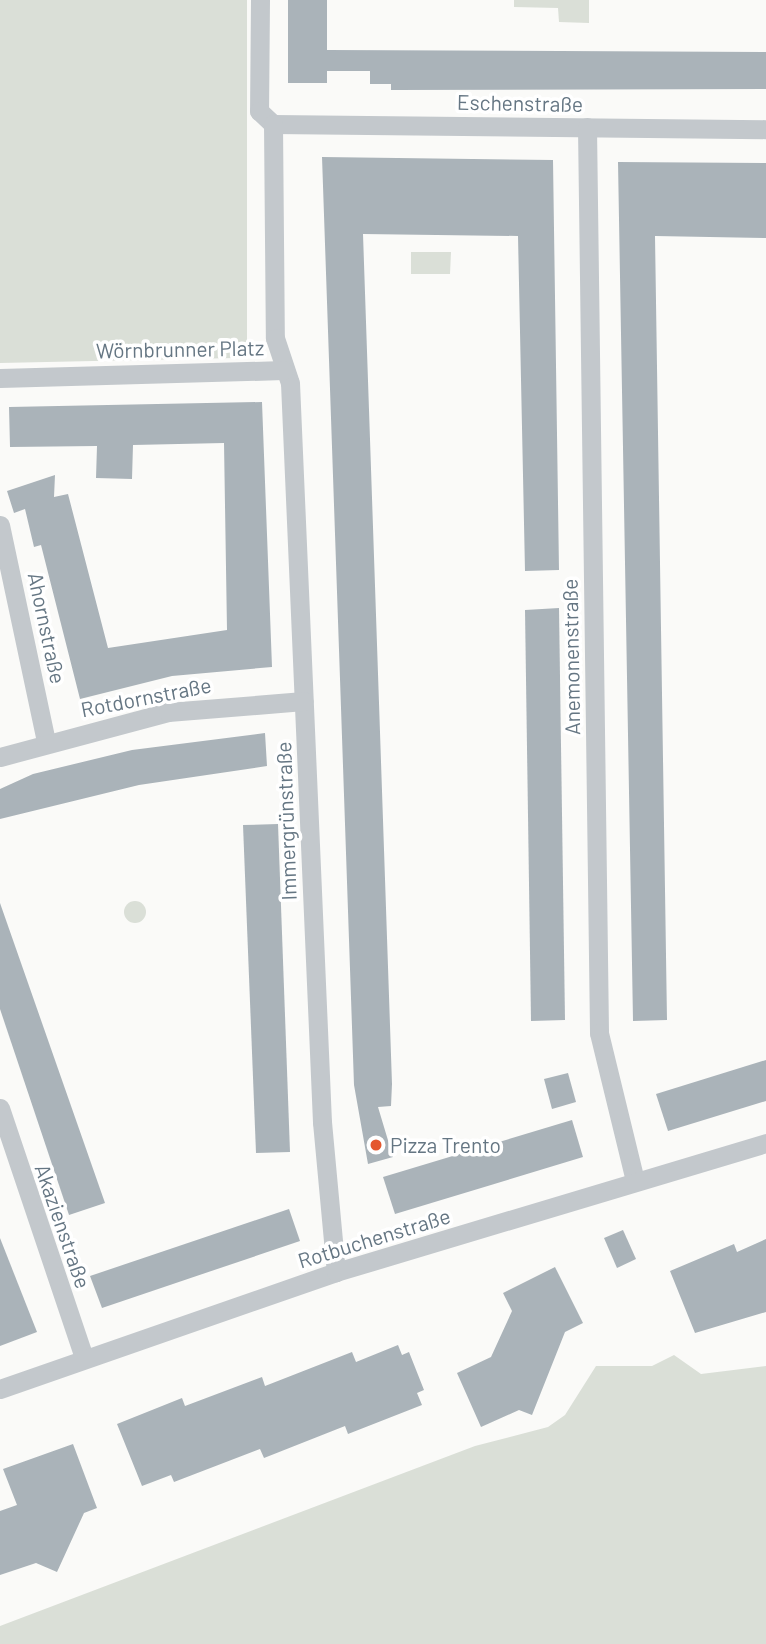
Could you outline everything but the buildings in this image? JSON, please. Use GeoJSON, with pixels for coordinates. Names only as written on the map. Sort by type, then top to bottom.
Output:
{"type":"FeatureCollection","features":[{"type":"Feature","properties":{"kind":"street"},"geometry":{"type":"LineString","coordinates":[[260,0],[259,111],[273,124]]}},
{"type":"Feature","properties":{"kind":"street","name":"Eschenstraße"},"geometry":{"type":"LineString","coordinates":[[273,124],[766,129]]}},
{"type":"Feature","properties":{"kind":"street","name":"Wörnbrunner Platz"},"geometry":{"type":"LineString","coordinates":[[0,378],[283,370],[275,338],[273,124]]}},
{"type":"Feature","properties":{"kind":"street","name":"Anemonenstraße"},"geometry":{"type":"LineString","coordinates":[[587,127],[600,1033],[635,1181]]}},
{"type":"Feature","properties":{"kind":"street","name":"Immergrünstraße"},"geometry":{"type":"LineString","coordinates":[[283,370],[290,383],[329,1244],[336,1272]]}},
{"type":"Feature","properties":{"kind":"street","name":"Ahornstraße"},"geometry":{"type":"LineString","coordinates":[[0,525],[46,742]]}},
{"type":"Feature","properties":{"kind":"street","name":"Rotdornstraße"},"geometry":{"type":"LineString","coordinates":[[0,757],[46,742],[168,712],[304,701]]}},
{"type":"Feature","properties":{"kind":"street","name":"Akazienstraße"},"geometry":{"type":"LineString","coordinates":[[0,1108],[84,1358]]}},
{"type":"Feature","properties":{"kind":"street","name":"Rotbuchenstraße"},"geometry":{"type":"LineString","coordinates":[[0,1390],[84,1358],[336,1272],[766,1143]]}},
{"type":"Feature","properties":{"kind":"shaded area"},"geometry":{"type":"Polygon","coordinates":[[[0,0],[247,0],[247,349],[234,358],[0,363],[0,0]]]}},
{"type":"Feature","properties":{"kind":"shaded area"},"geometry":{"type":"Polygon","coordinates":[[[514,0],[589,0],[589,23],[559,22],[558,8],[514,7],[514,0]]]}},
{"type":"Feature","properties":{"kind":"shaded area"},"geometry":{"type":"Polygon","coordinates":[[[411,252],[451,252],[450,274],[411,274],[411,252]]]}},
{"type":"Feature","properties":{"kind":"shaded area"},"geometry":{"type":"Polygon","coordinates":[[[135,901],[143,904],[146,912],[143,920],[135,923],[127,920],[124,912],[127,904],[135,901]]]}},
{"type":"Feature","properties":{"kind":"shaded area"},"geometry":{"type":"Polygon","coordinates":[[[674,1355],[701,1374],[766,1366],[766,1644],[0,1644],[0,1626],[475,1446],[548,1427],[565,1415],[596,1366],[652,1366],[674,1355]]]}},
{"type":"Feature","properties":{"kind":"place","name":"Pizza Trento"},"geometry":{"type":"Point","coordinates":[376,1145]}}]}
